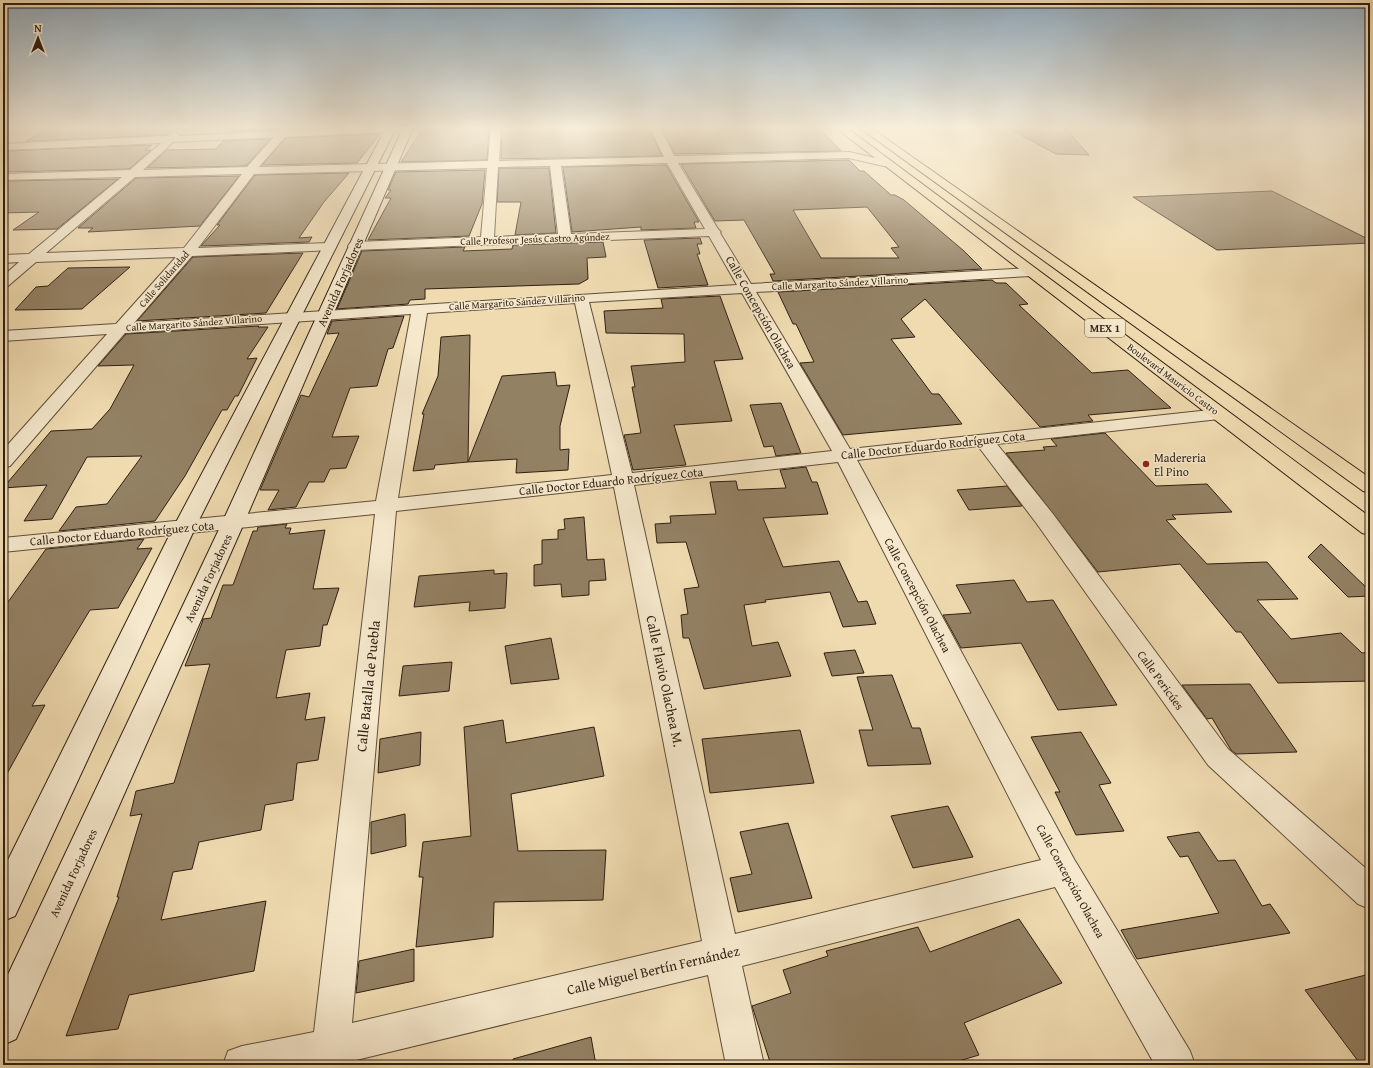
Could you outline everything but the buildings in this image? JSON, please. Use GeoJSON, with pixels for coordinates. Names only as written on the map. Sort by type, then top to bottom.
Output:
{"type":"FeatureCollection","features":[{"type":"Feature","properties":{"kind":"main road","name":"Boulevard Mauricio Castro"},"geometry":{"type":"LineString","coordinates":[[906,178],[1370,528]]}},
{"type":"Feature","properties":{"kind":"main road","name":"MEX 1"},"geometry":{"type":"LineString","coordinates":[[935,178],[1370,486]]}},
{"type":"Feature","properties":{"kind":"street"},"geometry":{"type":"LineString","coordinates":[[3,283],[35,258],[128,178]]}},
{"type":"Feature","properties":{"kind":"street","name":"Calle Solidaridad"},"geometry":{"type":"LineString","coordinates":[[3,462],[188,253],[245,178]]}},
{"type":"Feature","properties":{"kind":"street","name":"Avenida Forjadores"},"geometry":{"type":"LineString","coordinates":[[3,905],[185,526],[365,178]]}},
{"type":"Feature","properties":{"kind":"street","name":"Avenida Forjadores"},"geometry":{"type":"LineString","coordinates":[[3,1026],[233,522],[387,178]]}},
{"type":"Feature","properties":{"kind":"street"},"geometry":{"type":"LineString","coordinates":[[487,241],[492,178]]}},
{"type":"Feature","properties":{"kind":"street"},"geometry":{"type":"LineString","coordinates":[[557,178],[565,238]]}},
{"type":"Feature","properties":{"kind":"street","name":"Calle Concepción Olachea"},"geometry":{"type":"LineString","coordinates":[[682,178],[715,232],[746,288],[844,455],[1063,870],[1176,1065]]}},
{"type":"Feature","properties":{"kind":"street","name":"Calle Profesor Jesús Castro Agúndez"},"geometry":{"type":"LineString","coordinates":[[356,246],[715,232]]}},
{"type":"Feature","properties":{"kind":"street"},"geometry":{"type":"LineString","coordinates":[[3,259],[329,247]]}},
{"type":"Feature","properties":{"kind":"street","name":"Calle Margarito Sández Villarino"},"geometry":{"type":"LineString","coordinates":[[3,336],[420,308],[1031,272]]}},
{"type":"Feature","properties":{"kind":"street","name":"Calle Flavio Olachea M."},"geometry":{"type":"LineString","coordinates":[[581,298],[623,479],[745,1065]]}},
{"type":"Feature","properties":{"kind":"street","name":"Calle Batalla de Puebla"},"geometry":{"type":"LineString","coordinates":[[330,1056],[386,506],[420,308]]}},
{"type":"Feature","properties":{"kind":"street","name":"Calle Doctor Eduardo Rodríguez Cota"},"geometry":{"type":"LineString","coordinates":[[3,544],[386,506],[1219,414]]}},
{"type":"Feature","properties":{"kind":"street","name":"Calle Pericúes"},"geometry":{"type":"LineString","coordinates":[[983,440],[1045,519],[1218,757],[1370,893]]}},
{"type":"Feature","properties":{"kind":"street","name":"Calle Miguel Bertín Fernández"},"geometry":{"type":"LineString","coordinates":[[242,1065],[330,1056],[722,954],[1063,870]]}},
{"type":"Feature","properties":{"kind":"place","name":"Madereria El Pino"},"geometry":{"type":"Point","coordinates":[1146,464]}}]}
